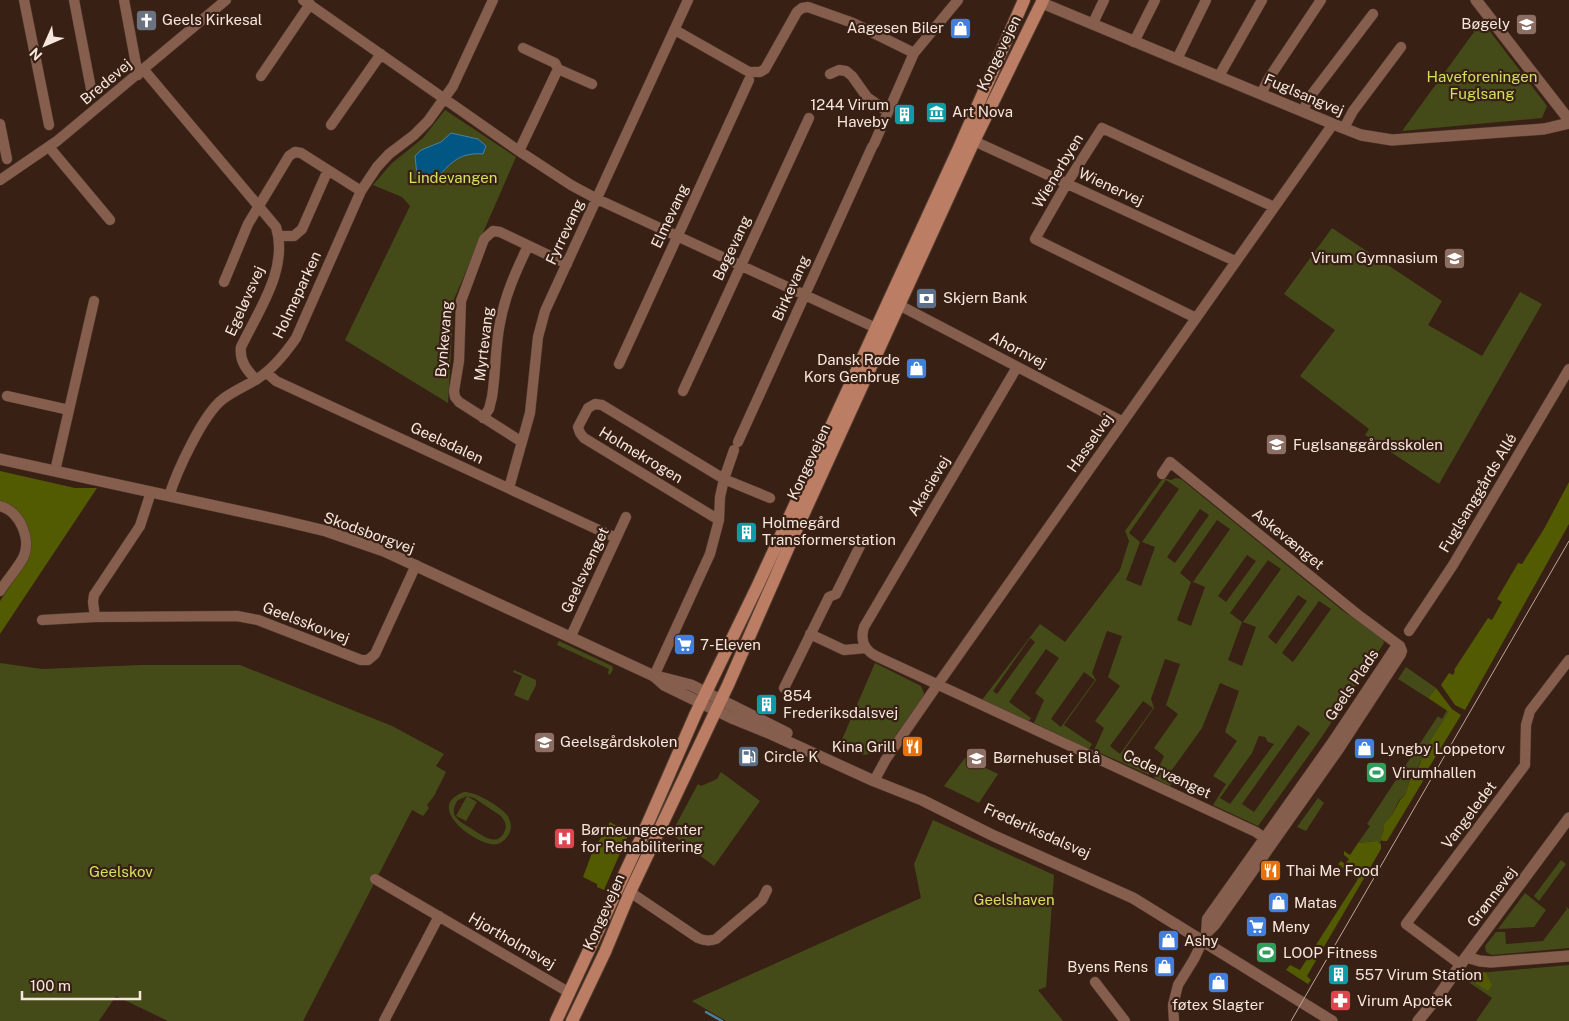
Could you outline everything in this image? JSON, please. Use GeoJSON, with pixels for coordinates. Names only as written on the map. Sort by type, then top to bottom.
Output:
{"type":"FeatureCollection","features":[{"type":"Feature","properties":{"kind":"main road","name":"Kongevejen"},"geometry":{"type":"LineString","coordinates":[[572,1021],[677,792],[743,617],[962,140],[1024,0]]}},
{"type":"Feature","properties":{"kind":"main road","name":"Kongevejen"},"geometry":{"type":"LineString","coordinates":[[556,1021],[644,834],[711,702],[899,305],[974,141],[1043,1]]}},
{"type":"Feature","properties":{"kind":"street"},"geometry":{"type":"LineString","coordinates":[[24,0],[49,125]]}},
{"type":"Feature","properties":{"kind":"street"},"geometry":{"type":"LineString","coordinates":[[74,0],[92,94]]}},
{"type":"Feature","properties":{"kind":"street"},"geometry":{"type":"LineString","coordinates":[[124,0],[141,73],[276,227],[279,236],[294,236],[302,229],[328,170],[361,191]]}},
{"type":"Feature","properties":{"kind":"street","name":"Bredevej"},"geometry":{"type":"LineString","coordinates":[[0,180],[49,147],[141,73],[226,0]]}},
{"type":"Feature","properties":{"kind":"street","name":"Holmeparken"},"geometry":{"type":"LineString","coordinates":[[168,496],[203,422],[212,410],[223,399],[267,373],[296,338],[361,191],[389,154],[414,135],[445,98],[492,0]]}},
{"type":"Feature","properties":{"kind":"street","name":"Fyrrevang"},"geometry":{"type":"LineString","coordinates":[[509,488],[533,397],[538,337],[546,311],[688,0]]}},
{"type":"Feature","properties":{"kind":"street","name":"Birkevang"},"geometry":{"type":"LineString","coordinates":[[724,479],[736,446],[914,53],[958,0]]}},
{"type":"Feature","properties":{"kind":"street"},"geometry":{"type":"LineString","coordinates":[[1093,23],[1104,0]]}},
{"type":"Feature","properties":{"kind":"street"},"geometry":{"type":"LineString","coordinates":[[1134,42],[1155,0]]}},
{"type":"Feature","properties":{"kind":"street"},"geometry":{"type":"LineString","coordinates":[[1177,59],[1206,0]]}},
{"type":"Feature","properties":{"kind":"street"},"geometry":{"type":"LineString","coordinates":[[1219,76],[1262,0]]}},
{"type":"Feature","properties":{"kind":"street"},"geometry":{"type":"LineString","coordinates":[[1261,94],[1269,78],[1321,0]]}},
{"type":"Feature","properties":{"kind":"street"},"geometry":{"type":"LineString","coordinates":[[1476,0],[1569,122]]}},
{"type":"Feature","properties":{"kind":"street","name":"Fuglsangvej"},"geometry":{"type":"LineString","coordinates":[[1043,1],[1134,42],[1333,124],[1375,138],[1404,140],[1544,129],[1569,122]]}},
{"type":"Feature","properties":{"kind":"street"},"geometry":{"type":"LineString","coordinates":[[261,76],[311,3],[519,151],[571,185],[597,199],[876,328]]}},
{"type":"Feature","properties":{"kind":"street"},"geometry":{"type":"LineString","coordinates":[[675,30],[749,72],[755,73],[764,69],[797,12],[802,8],[808,7],[853,22],[914,53]]}},
{"type":"Feature","properties":{"kind":"street"},"geometry":{"type":"LineString","coordinates":[[1303,111],[1309,98],[1373,14]]}},
{"type":"Feature","properties":{"kind":"street"},"geometry":{"type":"LineString","coordinates":[[523,48],[555,63],[558,69],[592,84]]}},
{"type":"Feature","properties":{"kind":"street"},"geometry":{"type":"LineString","coordinates":[[1344,128],[1353,111],[1401,48]]}},
{"type":"Feature","properties":{"kind":"street"},"geometry":{"type":"LineString","coordinates":[[331,125],[381,54]]}},
{"type":"Feature","properties":{"kind":"street"},"geometry":{"type":"LineString","coordinates":[[519,151],[558,69]]}},
{"type":"Feature","properties":{"kind":"street"},"geometry":{"type":"LineString","coordinates":[[830,74],[839,70],[846,71],[852,76],[867,97],[888,112]]}},
{"type":"Feature","properties":{"kind":"street","name":"Elmevang"},"geometry":{"type":"LineString","coordinates":[[619,364],[749,80]]}},
{"type":"Feature","properties":{"kind":"street","name":"Bøgevang"},"geometry":{"type":"LineString","coordinates":[[683,391],[808,118]]}},
{"type":"Feature","properties":{"kind":"street"},"geometry":{"type":"LineString","coordinates":[[0,124],[7,159]]}},
{"type":"Feature","properties":{"kind":"street","name":"Hasselvej"},"geometry":{"type":"LineString","coordinates":[[876,778],[886,759],[938,684],[1333,124]]}},
{"type":"Feature","properties":{"kind":"street","name":"Wienerbyen"},"geometry":{"type":"LineString","coordinates":[[1196,318],[1035,239],[1067,183],[1102,128],[1274,207]]}},
{"type":"Feature","properties":{"kind":"street","name":"Wienervej"},"geometry":{"type":"LineString","coordinates":[[974,141],[1235,261]]}},
{"type":"Feature","properties":{"kind":"street"},"geometry":{"type":"LineString","coordinates":[[49,147],[110,220]]}},
{"type":"Feature","properties":{"kind":"street","name":"Egeløvsvej"},"geometry":{"type":"LineString","coordinates":[[224,282],[248,224],[289,156],[295,152],[301,153],[328,170]]}},
{"type":"Feature","properties":{"kind":"street","name":"Bynkevang"},"geometry":{"type":"LineString","coordinates":[[522,442],[459,402],[455,396],[454,391],[459,361],[460,310],[463,292],[484,238],[494,231],[500,232],[567,264]]}},
{"type":"Feature","properties":{"kind":"street","name":"Egeløvsvej"},"geometry":{"type":"LineString","coordinates":[[256,380],[242,360],[240,354],[241,347],[273,282],[278,266],[279,236]]}},
{"type":"Feature","properties":{"kind":"street","name":"Myrtevang"},"geometry":{"type":"LineString","coordinates":[[483,418],[489,409],[492,397],[500,324],[505,300],[528,246]]}},
{"type":"Feature","properties":{"kind":"street"},"geometry":{"type":"LineString","coordinates":[[56,471],[94,301]]}},
{"type":"Feature","properties":{"kind":"street","name":"Ahornvej"},"geometry":{"type":"LineString","coordinates":[[899,305],[1123,422]]}},
{"type":"Feature","properties":{"kind":"street","name":"Akacievej"},"geometry":{"type":"LineString","coordinates":[[866,648],[862,634],[864,626],[1017,366]]}},
{"type":"Feature","properties":{"kind":"street","name":"Fuglsanggårds Allé"},"geometry":{"type":"LineString","coordinates":[[1410,631],[1453,565],[1569,369]]}},
{"type":"Feature","properties":{"kind":"street","name":"Geelsdalen"},"geometry":{"type":"LineString","coordinates":[[267,373],[276,381],[616,538]]}},
{"type":"Feature","properties":{"kind":"street"},"geometry":{"type":"LineString","coordinates":[[7,396],[69,410]]}},
{"type":"Feature","properties":{"kind":"street","name":"Holmekrogen"},"geometry":{"type":"LineString","coordinates":[[719,520],[584,438],[578,427],[588,408],[594,404],[602,405],[724,479],[770,498]]}},
{"type":"Feature","properties":{"kind":"street","name":"Skodsborgvej"},"geometry":{"type":"LineString","coordinates":[[0,459],[326,531],[384,551],[416,565],[654,676],[680,682],[711,702]]}},
{"type":"Feature","properties":{"kind":"street","name":"Askevænget"},"geometry":{"type":"LineString","coordinates":[[1162,474],[1170,462],[1357,614],[1400,646]]}},
{"type":"Feature","properties":{"kind":"street"},"geometry":{"type":"LineString","coordinates":[[654,676],[710,554],[719,520],[720,497],[724,479]]}},
{"type":"Feature","properties":{"kind":"street"},"geometry":{"type":"LineString","coordinates":[[95,617],[94,595],[140,526],[151,492]]}},
{"type":"Feature","properties":{"kind":"street"},"geometry":{"type":"LineString","coordinates":[[0,506],[14,514],[20,522],[26,547],[23,557],[0,591]]}},
{"type":"Feature","properties":{"kind":"street","name":"Geelsvænget"},"geometry":{"type":"LineString","coordinates":[[571,636],[626,517]]}},
{"type":"Feature","properties":{"kind":"street"},"geometry":{"type":"LineString","coordinates":[[784,688],[829,597],[836,594],[864,540]]}},
{"type":"Feature","properties":{"kind":"street","name":"Geelsskovvej"},"geometry":{"type":"LineString","coordinates":[[42,620],[95,617],[237,616],[258,620],[361,660],[368,660],[375,654],[416,565]]}},
{"type":"Feature","properties":{"kind":"street"},"geometry":{"type":"LineString","coordinates":[[810,634],[844,650],[866,648],[872,654],[938,684]]}},
{"type":"Feature","properties":{"kind":"street","name":"Geels Plads"},"geometry":{"type":"LineString","coordinates":[[1174,1021],[1173,1005],[1178,985],[1204,938],[1268,841],[1339,749],[1388,676],[1401,654],[1400,646]]}},
{"type":"Feature","properties":{"kind":"street","name":"Vangeledet"},"geometry":{"type":"LineString","coordinates":[[1463,961],[1406,924],[1525,765],[1526,725],[1530,711],[1569,660]]}},
{"type":"Feature","properties":{"kind":"street","name":"Cedervænget"},"geometry":{"type":"LineString","coordinates":[[938,684],[1256,832],[1268,841]]}},
{"type":"Feature","properties":{"kind":"street","name":"Frederiksdalsvej"},"geometry":{"type":"LineString","coordinates":[[711,702],[876,778],[1138,894],[1332,1021]]}},
{"type":"Feature","properties":{"kind":"street","name":"Grønnevej"},"geometry":{"type":"LineString","coordinates":[[1418,1021],[1440,994],[1569,818]]}},
{"type":"Feature","properties":{"kind":"street","name":"Hjortholmsvej"},"geometry":{"type":"LineString","coordinates":[[375,879],[570,993]]}},
{"type":"Feature","properties":{"kind":"street"},"geometry":{"type":"LineString","coordinates":[[630,892],[698,938],[710,941],[716,939],[762,900],[767,890]]}},
{"type":"Feature","properties":{"kind":"street"},"geometry":{"type":"LineString","coordinates":[[384,1021],[439,916]]}},
{"type":"Feature","properties":{"kind":"street","name":"Frederiksdalsvej"},"geometry":{"type":"LineString","coordinates":[[1204,938],[1342,1021]]}},
{"type":"Feature","properties":{"kind":"street"},"geometry":{"type":"LineString","coordinates":[[1463,961],[1491,962],[1569,956]]}},
{"type":"Feature","properties":{"kind":"street"},"geometry":{"type":"LineString","coordinates":[[1095,982],[1125,1021]]}},
{"type":"Feature","properties":{"kind":"street","name":"Grønnevej"},"geometry":{"type":"LineString","coordinates":[[1427,1021],[1440,994]]}},
{"type":"Feature","properties":{"kind":"green space","name":"Haveforeningen Fuglsang"},"geometry":{"type":"Polygon","coordinates":[[[1482,21],[1547,106],[1542,118],[1402,131],[1482,21]]]}},
{"type":"Feature","properties":{"kind":"green space","name":"Lindevangen"},"geometry":{"type":"Polygon","coordinates":[[[445,110],[516,157],[454,299],[448,403],[345,340],[410,206],[402,197],[373,185],[391,164],[423,138],[445,110]]]}},
{"type":"Feature","properties":{"kind":"green space"},"geometry":{"type":"Polygon","coordinates":[[[1332,228],[1442,301],[1428,325],[1482,356],[1520,292],[1542,304],[1439,484],[1365,435],[1369,429],[1300,376],[1335,330],[1284,294],[1332,228]]]}},
{"type":"Feature","properties":{"kind":"green space"},"geometry":{"type":"Polygon","coordinates":[[[0,471],[75,488],[97,488],[0,634],[0,601],[28,559],[25,524],[0,503],[0,471]]]}},
{"type":"Feature","properties":{"kind":"green space"},"geometry":{"type":"Polygon","coordinates":[[[1163,478],[1171,480],[1181,479],[1342,610],[1383,639],[1384,643],[1319,741],[1258,826],[1213,805],[1226,784],[1213,776],[1237,741],[1225,732],[1239,691],[1220,683],[1202,728],[1169,774],[1175,778],[1170,786],[1154,778],[1164,756],[1154,748],[1178,714],[1166,705],[1180,664],[1165,659],[1151,699],[1154,708],[1123,752],[1151,771],[1149,775],[1094,750],[1104,728],[1095,721],[1120,686],[1108,677],[1122,636],[1107,631],[1092,673],[1096,680],[1064,725],[1092,744],[1089,749],[1034,723],[1044,700],[1035,693],[1059,658],[1046,649],[1009,702],[1031,718],[1029,721],[982,700],[1040,624],[1065,642],[1120,570],[1129,541],[1125,531],[1163,478]],[[1166,480],[1129,533],[1140,542],[1126,580],[1141,586],[1155,547],[1142,542],[1179,489],[1166,480]],[[1200,509],[1167,557],[1175,563],[1209,515],[1200,509]],[[1217,520],[1180,573],[1191,582],[1177,620],[1191,626],[1205,587],[1193,582],[1230,529],[1217,520]],[[1247,555],[1218,596],[1226,602],[1256,561],[1247,555]],[[1268,560],[1230,613],[1242,622],[1228,660],[1242,666],[1256,627],[1243,622],[1281,569],[1268,560]],[[1298,595],[1268,637],[1276,644],[1307,601],[1298,595]],[[1319,601],[1282,653],[1293,662],[1331,609],[1319,601]],[[1030,638],[993,691],[997,694],[1035,642],[1030,638]],[[1084,672],[1051,719],[1061,727],[1095,680],[1084,672]],[[1143,701],[1110,746],[1120,754],[1153,708],[1143,701]],[[1298,725],[1242,804],[1254,812],[1310,733],[1298,725]],[[1259,736],[1252,753],[1220,798],[1230,804],[1274,744],[1268,742],[1265,737],[1259,736]]]}},
{"type":"Feature","properties":{"kind":"green space"},"geometry":{"type":"Polygon","coordinates":[[[1569,482],[1569,524],[1465,710],[1455,705],[1441,685],[1449,673],[1453,675],[1454,670],[1488,618],[1492,620],[1502,602],[1497,599],[1518,563],[1522,564],[1544,529],[1569,482]]]}},
{"type":"Feature","properties":{"kind":"green space"},"geometry":{"type":"Polygon","coordinates":[[[559,641],[612,666],[613,669],[610,675],[608,673],[609,669],[557,645],[559,641]]]}},
{"type":"Feature","properties":{"kind":"green space","name":"Geelskov"},"geometry":{"type":"Polygon","coordinates":[[[0,663],[42,669],[141,665],[240,665],[392,726],[444,754],[436,766],[446,772],[434,796],[427,805],[429,808],[423,816],[412,810],[303,1021],[168,1021],[116,996],[99,1021],[0,1021],[0,663]]]}},
{"type":"Feature","properties":{"kind":"green space"},"geometry":{"type":"Polygon","coordinates":[[[875,663],[921,686],[924,693],[922,699],[885,750],[864,755],[840,744],[875,663]]]}},
{"type":"Feature","properties":{"kind":"green space"},"geometry":{"type":"Polygon","coordinates":[[[1406,667],[1436,688],[1428,698],[1398,679],[1406,667]]]}},
{"type":"Feature","properties":{"kind":"green space"},"geometry":{"type":"Polygon","coordinates":[[[514,670],[536,680],[536,685],[528,701],[514,695],[522,676],[513,672],[514,670]]]}},
{"type":"Feature","properties":{"kind":"green space"},"geometry":{"type":"Polygon","coordinates":[[[1436,688],[1452,709],[1461,715],[1387,841],[1383,841],[1380,839],[1384,830],[1383,825],[1405,795],[1412,774],[1419,766],[1422,757],[1426,757],[1425,752],[1430,748],[1428,744],[1449,712],[1428,698],[1436,688]]]}},
{"type":"Feature","properties":{"kind":"green space"},"geometry":{"type":"Polygon","coordinates":[[[1447,710],[1450,712],[1428,744],[1430,748],[1425,752],[1426,757],[1422,757],[1412,774],[1405,795],[1399,800],[1392,815],[1383,825],[1384,830],[1380,839],[1382,840],[1379,843],[1377,841],[1358,843],[1370,826],[1367,824],[1438,716],[1442,719],[1447,710]]]}},
{"type":"Feature","properties":{"kind":"green space"},"geometry":{"type":"Polygon","coordinates":[[[965,758],[998,774],[979,803],[944,786],[965,758]]]}},
{"type":"Feature","properties":{"kind":"green space"},"geometry":{"type":"Polygon","coordinates":[[[721,772],[760,801],[714,866],[671,834],[698,784],[701,786],[717,779],[721,772]]]}},
{"type":"Feature","properties":{"kind":"green space"},"geometry":{"type":"Polygon","coordinates":[[[464,792],[469,792],[494,804],[507,815],[511,827],[510,832],[498,844],[490,844],[468,834],[458,826],[451,816],[449,807],[452,799],[464,792]],[[467,796],[458,800],[454,808],[455,816],[462,823],[486,838],[500,838],[506,827],[505,822],[501,816],[474,798],[467,796]]]}},
{"type":"Feature","properties":{"kind":"green space"},"geometry":{"type":"Polygon","coordinates":[[[467,796],[477,802],[466,821],[456,816],[467,796]]]}},
{"type":"Feature","properties":{"kind":"green space"},"geometry":{"type":"Polygon","coordinates":[[[1318,798],[1324,803],[1306,831],[1297,827],[1318,798]]]}},
{"type":"Feature","properties":{"kind":"green space","name":"Geelshaven"},"geometry":{"type":"Polygon","coordinates":[[[933,820],[1054,875],[1046,987],[1038,990],[1063,1021],[726,1021],[692,1001],[921,898],[914,864],[933,820]]]}},
{"type":"Feature","properties":{"kind":"green space"},"geometry":{"type":"Polygon","coordinates":[[[610,822],[629,833],[604,890],[583,877],[592,853],[610,822]]]}},
{"type":"Feature","properties":{"kind":"green space"},"geometry":{"type":"Polygon","coordinates":[[[1377,841],[1381,844],[1381,849],[1307,976],[1311,980],[1308,984],[1286,970],[1290,965],[1300,970],[1358,879],[1338,864],[1341,861],[1345,864],[1349,859],[1344,855],[1344,851],[1350,855],[1358,843],[1377,841]]]}},
{"type":"Feature","properties":{"kind":"green space"},"geometry":{"type":"Polygon","coordinates":[[[1561,860],[1566,864],[1539,901],[1534,896],[1561,860]]]}},
{"type":"Feature","properties":{"kind":"green space"},"geometry":{"type":"Polygon","coordinates":[[[1525,893],[1546,910],[1534,927],[1498,929],[1525,893]]]}},
{"type":"Feature","properties":{"kind":"green space"},"geometry":{"type":"Polygon","coordinates":[[[1565,906],[1569,909],[1569,948],[1492,955],[1486,952],[1485,946],[1496,932],[1505,932],[1506,944],[1543,941],[1567,909],[1565,906]]]}},
{"type":"Feature","properties":{"kind":"green space"},"geometry":{"type":"Polygon","coordinates":[[[1569,965],[1569,1021],[1476,1021],[1492,998],[1464,979],[1468,975],[1569,965]]]}},
{"type":"Feature","properties":{"kind":"green space"},"geometry":{"type":"Polygon","coordinates":[[[1485,972],[1492,985],[1488,991],[1466,977],[1473,974],[1485,972]]]}},
{"type":"Feature","properties":{"kind":"water"},"geometry":{"type":"Polygon","coordinates":[[[451,133],[478,139],[486,146],[483,154],[466,155],[459,158],[448,166],[431,184],[417,175],[415,156],[421,150],[441,142],[451,133]]]}},
{"type":"Feature","properties":{"kind":"waterway"},"geometry":{"type":"LineString","coordinates":[[706,1012],[722,1021]]}},
{"type":"Feature","properties":{"kind":"tram line"},"geometry":{"type":"LineString","coordinates":[[1291,1021],[1569,541]]}},
{"type":"Feature","properties":{"kind":"place","name":"Geels Kirkesal"},"geometry":{"type":"Point","coordinates":[146,20]}},
{"type":"Feature","properties":{"kind":"place","name":"Bøgely"},"geometry":{"type":"Point","coordinates":[1526,24]}},
{"type":"Feature","properties":{"kind":"place","name":"Aagesen Biler"},"geometry":{"type":"Point","coordinates":[960,28]}},
{"type":"Feature","properties":{"kind":"place","name":"Art Nova"},"geometry":{"type":"Point","coordinates":[936,112]}},
{"type":"Feature","properties":{"kind":"place","name":"1244 Virum Haveby"},"geometry":{"type":"Point","coordinates":[905,114]}},
{"type":"Feature","properties":{"kind":"place","name":"Virum Gymnasium"},"geometry":{"type":"Point","coordinates":[1454,258]}},
{"type":"Feature","properties":{"kind":"place","name":"Skjern Bank"},"geometry":{"type":"Point","coordinates":[927,298]}},
{"type":"Feature","properties":{"kind":"place","name":"Dansk Røde Kors Genbrug"},"geometry":{"type":"Point","coordinates":[916,369]}},
{"type":"Feature","properties":{"kind":"place","name":"Fuglsanggårdsskolen"},"geometry":{"type":"Point","coordinates":[1277,445]}},
{"type":"Feature","properties":{"kind":"place","name":"Holmegård Transformerstation"},"geometry":{"type":"Point","coordinates":[746,532]}},
{"type":"Feature","properties":{"kind":"place","name":"7-Eleven"},"geometry":{"type":"Point","coordinates":[684,645]}},
{"type":"Feature","properties":{"kind":"place","name":"854 Frederiksdalsvej"},"geometry":{"type":"Point","coordinates":[767,705]}},
{"type":"Feature","properties":{"kind":"place","name":"Geelsgårdskolen"},"geometry":{"type":"Point","coordinates":[544,742]}},
{"type":"Feature","properties":{"kind":"place","name":"Kina Grill"},"geometry":{"type":"Point","coordinates":[912,747]}},
{"type":"Feature","properties":{"kind":"place","name":"Lyngby Loppetorv"},"geometry":{"type":"Point","coordinates":[1364,749]}},
{"type":"Feature","properties":{"kind":"place","name":"Circle K"},"geometry":{"type":"Point","coordinates":[748,757]}},
{"type":"Feature","properties":{"kind":"place","name":"Børnehuset Blå"},"geometry":{"type":"Point","coordinates":[977,758]}},
{"type":"Feature","properties":{"kind":"place","name":"Virumhallen"},"geometry":{"type":"Point","coordinates":[1376,773]}},
{"type":"Feature","properties":{"kind":"place","name":"Børneungecenter for Rehabilitering"},"geometry":{"type":"Point","coordinates":[565,839]}},
{"type":"Feature","properties":{"kind":"place","name":"Thai Me Food"},"geometry":{"type":"Point","coordinates":[1270,871]}},
{"type":"Feature","properties":{"kind":"place","name":"Matas"},"geometry":{"type":"Point","coordinates":[1278,903]}},
{"type":"Feature","properties":{"kind":"place","name":"Meny"},"geometry":{"type":"Point","coordinates":[1256,927]}},
{"type":"Feature","properties":{"kind":"place","name":"Ashy"},"geometry":{"type":"Point","coordinates":[1168,941]}},
{"type":"Feature","properties":{"kind":"place","name":"LOOP Fitness"},"geometry":{"type":"Point","coordinates":[1267,953]}},
{"type":"Feature","properties":{"kind":"place","name":"Byens Rens"},"geometry":{"type":"Point","coordinates":[1164,967]}},
{"type":"Feature","properties":{"kind":"place","name":"557 Virum Station"},"geometry":{"type":"Point","coordinates":[1339,975]}},
{"type":"Feature","properties":{"kind":"place","name":"føtex Slagter"},"geometry":{"type":"Point","coordinates":[1218,982]}},
{"type":"Feature","properties":{"kind":"place","name":"Virum Apotek"},"geometry":{"type":"Point","coordinates":[1341,1001]}}]}
